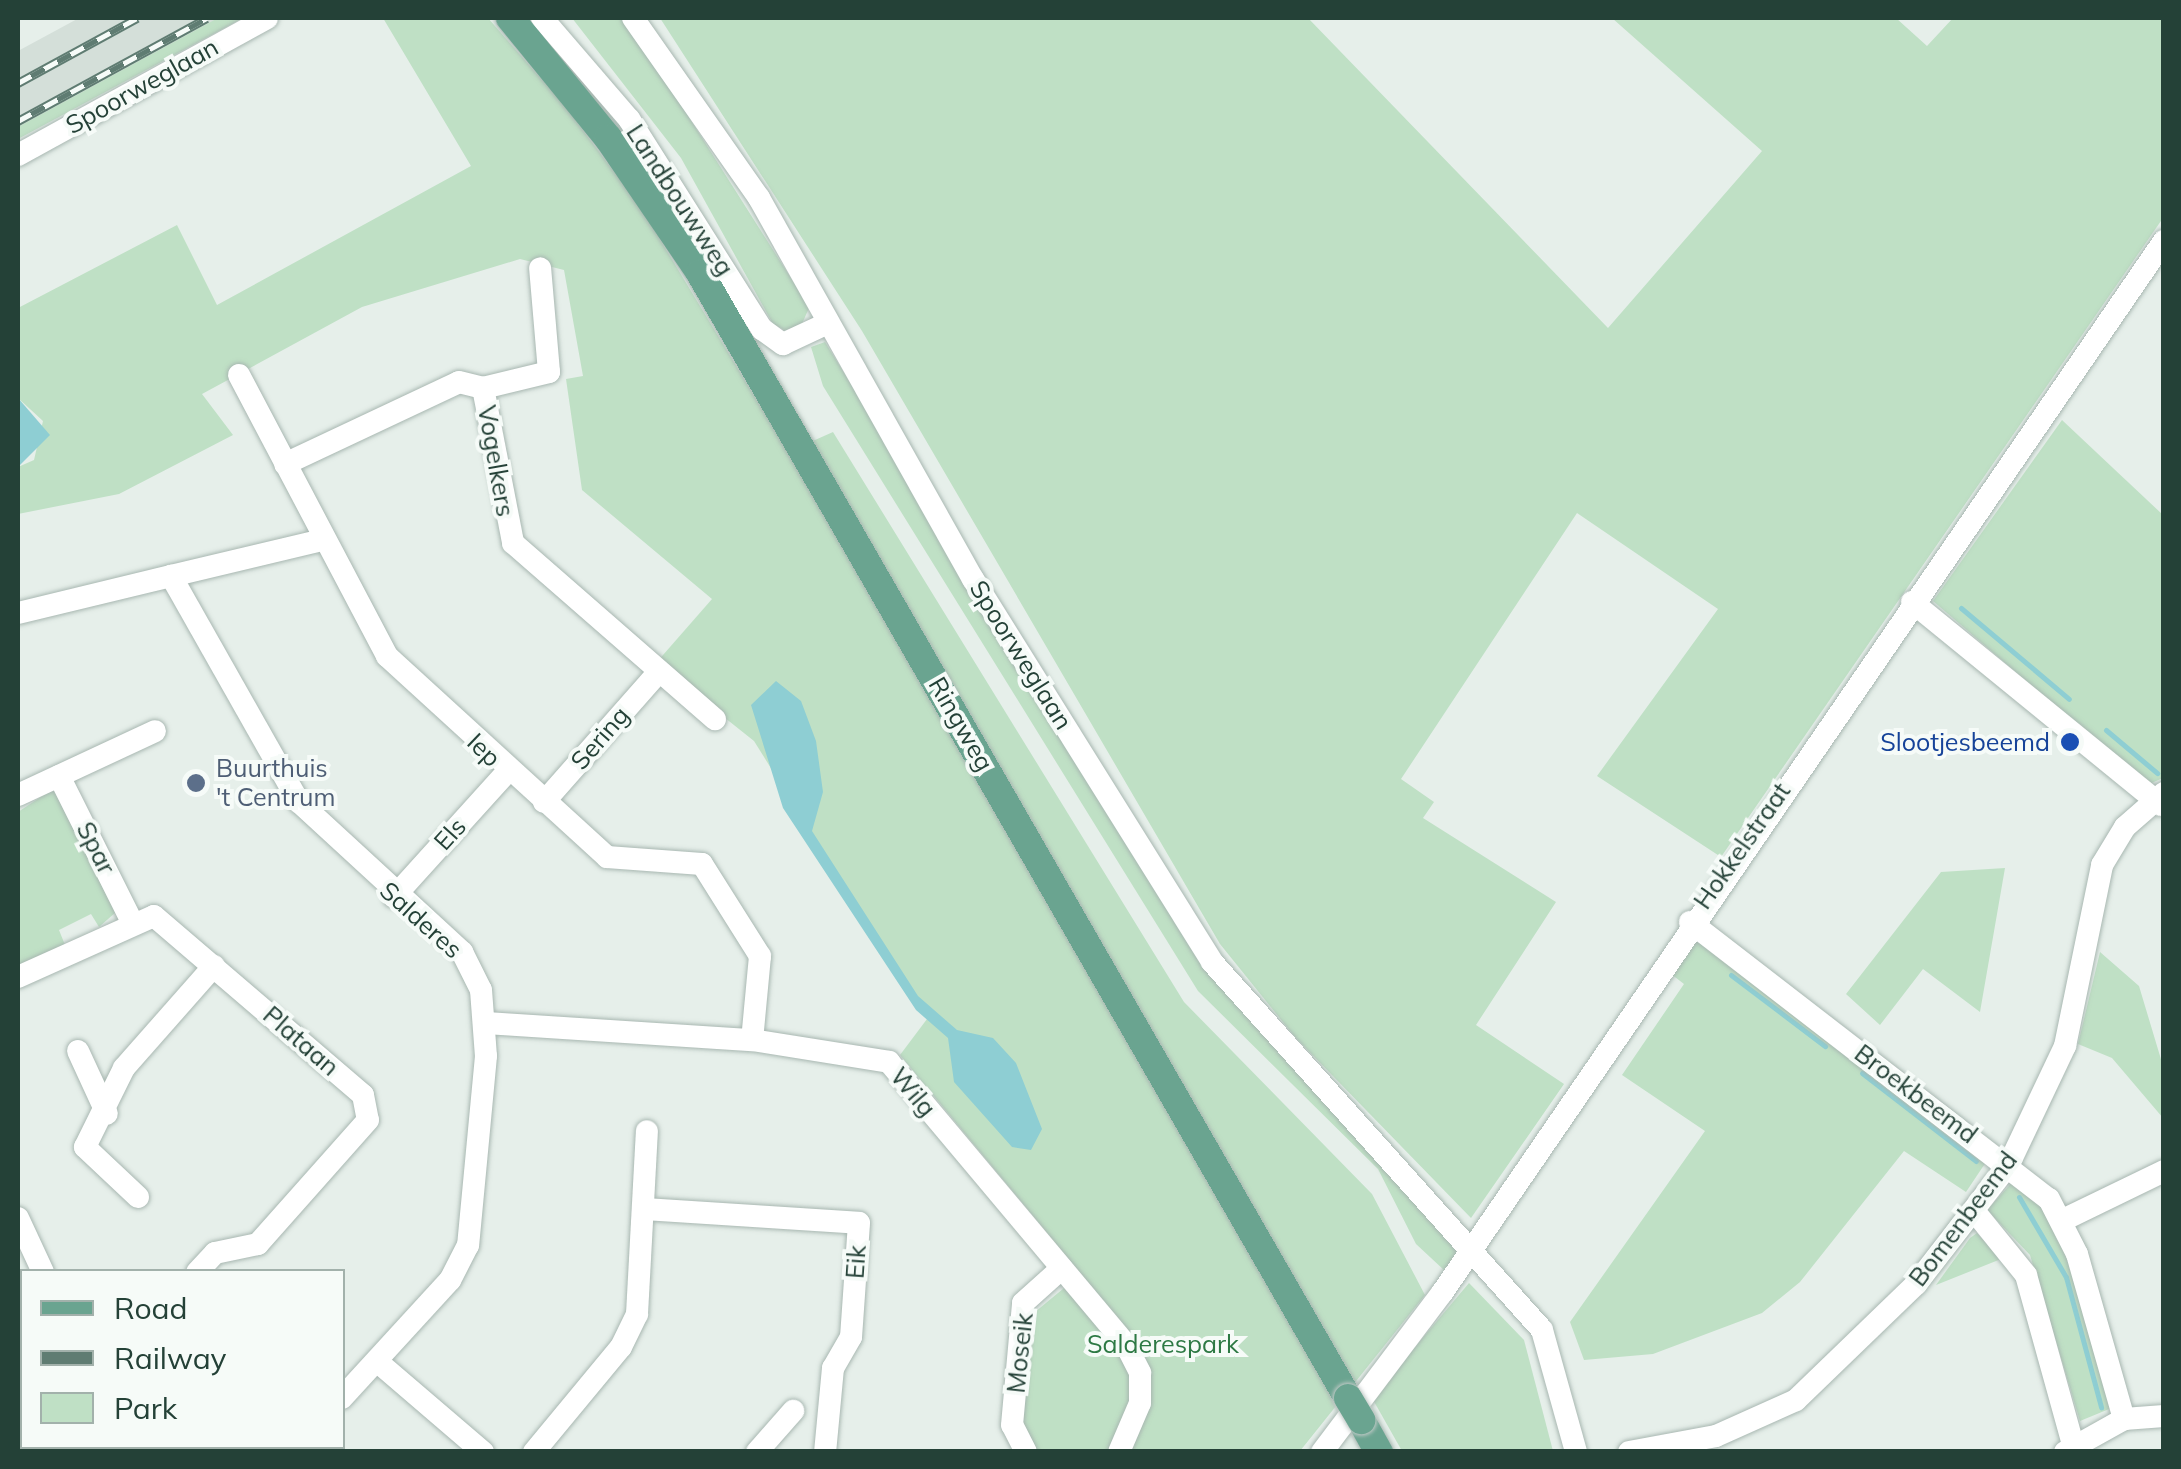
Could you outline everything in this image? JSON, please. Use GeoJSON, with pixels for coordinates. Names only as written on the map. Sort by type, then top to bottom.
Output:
{"type":"FeatureCollection","features":[{"type":"Feature","properties":{"kind":"main road","name":"Ringweg"},"geometry":{"type":"LineString","coordinates":[[510,18],[608,138],[700,273],[1379,1452]]}},
{"type":"Feature","properties":{"kind":"street","name":"Spoorweglaan"},"geometry":{"type":"LineString","coordinates":[[18,155],[266,18]]}},
{"type":"Feature","properties":{"kind":"street","name":"Landbouwweg"},"geometry":{"type":"LineString","coordinates":[[542,18],[628,119],[762,330],[783,344],[828,323]]}},
{"type":"Feature","properties":{"kind":"street","name":"Spoorweglaan"},"geometry":{"type":"LineString","coordinates":[[633,18],[758,198],[973,579],[1212,962],[1542,1330],[1576,1452]]}},
{"type":"Feature","properties":{"kind":"street","name":"Hokkelstraat"},"geometry":{"type":"LineString","coordinates":[[1322,1452],[1467,1250],[1690,922],[2164,242]]}},
{"type":"Feature","properties":{"kind":"street"},"geometry":{"type":"LineString","coordinates":[[483,388],[549,372],[540,268]]}},
{"type":"Feature","properties":{"kind":"street","name":"Iep"},"geometry":{"type":"LineString","coordinates":[[239,375],[322,540],[387,656],[506,772],[607,856],[702,864],[760,956],[752,1040]]}},
{"type":"Feature","properties":{"kind":"street","name":"Vogelkers"},"geometry":{"type":"LineString","coordinates":[[285,464],[459,382],[483,388],[513,543],[656,675],[715,719]]}},
{"type":"Feature","properties":{"kind":"street"},"geometry":{"type":"LineString","coordinates":[[18,613],[322,540]]}},
{"type":"Feature","properties":{"kind":"street","name":"Salderes"},"geometry":{"type":"LineString","coordinates":[[172,576],[300,802],[394,896],[462,952],[486,1023],[468,1246],[379,1363],[345,1395]]}},
{"type":"Feature","properties":{"kind":"street"},"geometry":{"type":"LineString","coordinates":[[1912,602],[2160,799]]}},
{"type":"Feature","properties":{"kind":"street","name":"Sering"},"geometry":{"type":"LineString","coordinates":[[544,802],[656,675]]}},
{"type":"Feature","properties":{"kind":"street"},"geometry":{"type":"LineString","coordinates":[[18,795],[155,731]]}},
{"type":"Feature","properties":{"kind":"street","name":"Els"},"geometry":{"type":"LineString","coordinates":[[394,896],[506,772]]}},
{"type":"Feature","properties":{"kind":"street","name":"Spar"},"geometry":{"type":"LineString","coordinates":[[60,776],[131,920]]}},
{"type":"Feature","properties":{"kind":"street","name":"Bomenbeemd"},"geometry":{"type":"LineString","coordinates":[[1629,1452],[1716,1436],[1796,1400],[1838,1369],[1975,1212],[2009,1164],[2064,1046],[2102,865],[2160,799]]}},
{"type":"Feature","properties":{"kind":"street","name":"Plataan"},"geometry":{"type":"LineString","coordinates":[[131,920],[154,916],[364,1095],[368,1120],[258,1244],[215,1253],[200,1269]]}},
{"type":"Feature","properties":{"kind":"street"},"geometry":{"type":"LineString","coordinates":[[18,977],[131,920]]}},
{"type":"Feature","properties":{"kind":"street","name":"Broekbeemd"},"geometry":{"type":"LineString","coordinates":[[1690,922],[2009,1164],[2064,1220],[2124,1419]]}},
{"type":"Feature","properties":{"kind":"street"},"geometry":{"type":"LineString","coordinates":[[138,1197],[85,1147],[108,1114],[124,1068],[214,966]]}},
{"type":"Feature","properties":{"kind":"street","name":"Wilg"},"geometry":{"type":"LineString","coordinates":[[486,1023],[752,1040],[888,1062],[1062,1268],[1140,1373],[1140,1404],[1119,1452]]}},
{"type":"Feature","properties":{"kind":"street"},"geometry":{"type":"LineString","coordinates":[[78,1051],[108,1114]]}},
{"type":"Feature","properties":{"kind":"street"},"geometry":{"type":"LineString","coordinates":[[534,1452],[621,1347],[637,1314],[648,1132]]}},
{"type":"Feature","properties":{"kind":"street"},"geometry":{"type":"LineString","coordinates":[[2064,1220],[2164,1171]]}},
{"type":"Feature","properties":{"kind":"street","name":"Eik"},"geometry":{"type":"LineString","coordinates":[[644,1208],[859,1222],[851,1337],[833,1368],[825,1452]]}},
{"type":"Feature","properties":{"kind":"street"},"geometry":{"type":"LineString","coordinates":[[1975,1212],[2026,1275],[2068,1446],[2124,1419],[2164,1416]]}},
{"type":"Feature","properties":{"kind":"street"},"geometry":{"type":"LineString","coordinates":[[18,1218],[42,1269]]}},
{"type":"Feature","properties":{"kind":"street","name":"Moseik"},"geometry":{"type":"LineString","coordinates":[[1026,1452],[1012,1425],[1023,1303],[1062,1268]]}},
{"type":"Feature","properties":{"kind":"street"},"geometry":{"type":"LineString","coordinates":[[379,1363],[483,1452]]}},
{"type":"Feature","properties":{"kind":"street"},"geometry":{"type":"LineString","coordinates":[[757,1452],[793,1411]]}},
{"type":"Feature","properties":{"kind":"shaded area"},"geometry":{"type":"Polygon","coordinates":[[[79,18],[237,18],[18,136],[18,51],[79,18]]]}},
{"type":"Feature","properties":{"kind":"green space"},"geometry":{"type":"Polygon","coordinates":[[[218,18],[243,18],[18,139],[18,127],[218,18]]]}},
{"type":"Feature","properties":{"kind":"green space","name":"Salderespark"},"geometry":{"type":"Polygon","coordinates":[[[383,18],[488,18],[564,105],[641,208],[788,452],[833,432],[1184,1002],[1372,1194],[1425,1295],[1300,1451],[1034,1451],[1019,1423],[1029,1317],[1081,1274],[900,1055],[927,1019],[754,741],[656,663],[712,599],[582,490],[566,379],[583,376],[564,270],[520,259],[362,307],[202,394],[233,435],[119,494],[18,514],[18,467],[34,460],[43,421],[18,398],[18,308],[177,225],[217,305],[471,166],[383,18]]]}},
{"type":"Feature","properties":{"kind":"green space"},"geometry":{"type":"Polygon","coordinates":[[[572,18],[626,18],[809,308],[801,326],[788,332],[773,324],[681,158],[572,18]]]}},
{"type":"Feature","properties":{"kind":"green space"},"geometry":{"type":"Polygon","coordinates":[[[660,18],[1308,18],[1608,328],[1762,151],[1612,18],[1896,18],[1927,46],[1953,18],[2163,18],[2163,218],[1721,857],[1597,776],[1718,609],[1577,513],[1401,779],[1434,802],[1423,818],[1556,902],[1476,1025],[1564,1084],[1471,1218],[1295,1037],[1220,944],[862,331],[660,18]]]}},
{"type":"Feature","properties":{"kind":"green space"},"geometry":{"type":"Polygon","coordinates":[[[825,342],[1209,965],[1460,1251],[1445,1271],[1416,1244],[1378,1169],[1198,991],[823,386],[811,347],[825,342]]]}},
{"type":"Feature","properties":{"kind":"green space"},"geometry":{"type":"Polygon","coordinates":[[[2062,420],[2163,515],[2163,778],[2147,785],[1933,601],[2062,420]]]}},
{"type":"Feature","properties":{"kind":"green space"},"geometry":{"type":"Polygon","coordinates":[[[53,789],[116,912],[99,927],[91,914],[59,930],[65,945],[18,969],[18,812],[53,789]]]}},
{"type":"Feature","properties":{"kind":"green space"},"geometry":{"type":"Polygon","coordinates":[[[2005,868],[1980,1012],[1923,969],[1880,1025],[1846,994],[1941,872],[2005,868]]]}},
{"type":"Feature","properties":{"kind":"green space"},"geometry":{"type":"Polygon","coordinates":[[[1697,941],[1990,1156],[1966,1192],[1904,1151],[1800,1282],[1762,1313],[1653,1354],[1584,1360],[1570,1322],[1705,1131],[1622,1075],[1684,984],[1671,974],[1697,941]]]}},
{"type":"Feature","properties":{"kind":"green space"},"geometry":{"type":"Polygon","coordinates":[[[2100,952],[2139,986],[2163,1066],[2163,1118],[2112,1058],[2078,1044],[2100,952]]]}},
{"type":"Feature","properties":{"kind":"green space"},"geometry":{"type":"Polygon","coordinates":[[[2016,1178],[2058,1227],[2114,1407],[2080,1421],[2030,1255],[1987,1210],[2016,1178]]]}},
{"type":"Feature","properties":{"kind":"green space"},"geometry":{"type":"Polygon","coordinates":[[[1977,1233],[2001,1259],[1936,1285],[1970,1238],[1977,1233]]]}},
{"type":"Feature","properties":{"kind":"green space"},"geometry":{"type":"Polygon","coordinates":[[[1469,1283],[1524,1340],[1553,1451],[1402,1451],[1372,1398],[1469,1283]]]}},
{"type":"Feature","properties":{"kind":"water"},"geometry":{"type":"Polygon","coordinates":[[[18,398],[50,435],[18,467],[18,398]]]}},
{"type":"Feature","properties":{"kind":"water"},"geometry":{"type":"Polygon","coordinates":[[[776,681],[801,701],[816,741],[823,792],[812,831],[918,996],[957,1030],[993,1038],[1016,1063],[1042,1129],[1031,1150],[1012,1147],[954,1082],[948,1038],[916,1010],[783,808],[751,705],[776,681]]]}},
{"type":"Feature","properties":{"kind":"waterway"},"geometry":{"type":"LineString","coordinates":[[1961,608],[2069,699]]}},
{"type":"Feature","properties":{"kind":"waterway"},"geometry":{"type":"LineString","coordinates":[[2106,730],[2157,773]]}},
{"type":"Feature","properties":{"kind":"waterway"},"geometry":{"type":"LineString","coordinates":[[1731,975],[1825,1046]]}},
{"type":"Feature","properties":{"kind":"waterway"},"geometry":{"type":"LineString","coordinates":[[1862,1073],[1976,1161]]}},
{"type":"Feature","properties":{"kind":"waterway"},"geometry":{"type":"LineString","coordinates":[[2019,1197],[2066,1277],[2101,1407]]}},
{"type":"Feature","properties":{"kind":"railway"},"geometry":{"type":"LineString","coordinates":[[18,83],[137,18]]}},
{"type":"Feature","properties":{"kind":"railway"},"geometry":{"type":"LineString","coordinates":[[18,121],[207,18]]}},
{"type":"Feature","properties":{"kind":"place","name":"Slootjesbeemd"},"geometry":{"type":"Point","coordinates":[2070,742]}},
{"type":"Feature","properties":{"kind":"place","name":"Buurthuis 't Centrum"},"geometry":{"type":"Point","coordinates":[196,783]}}]}
